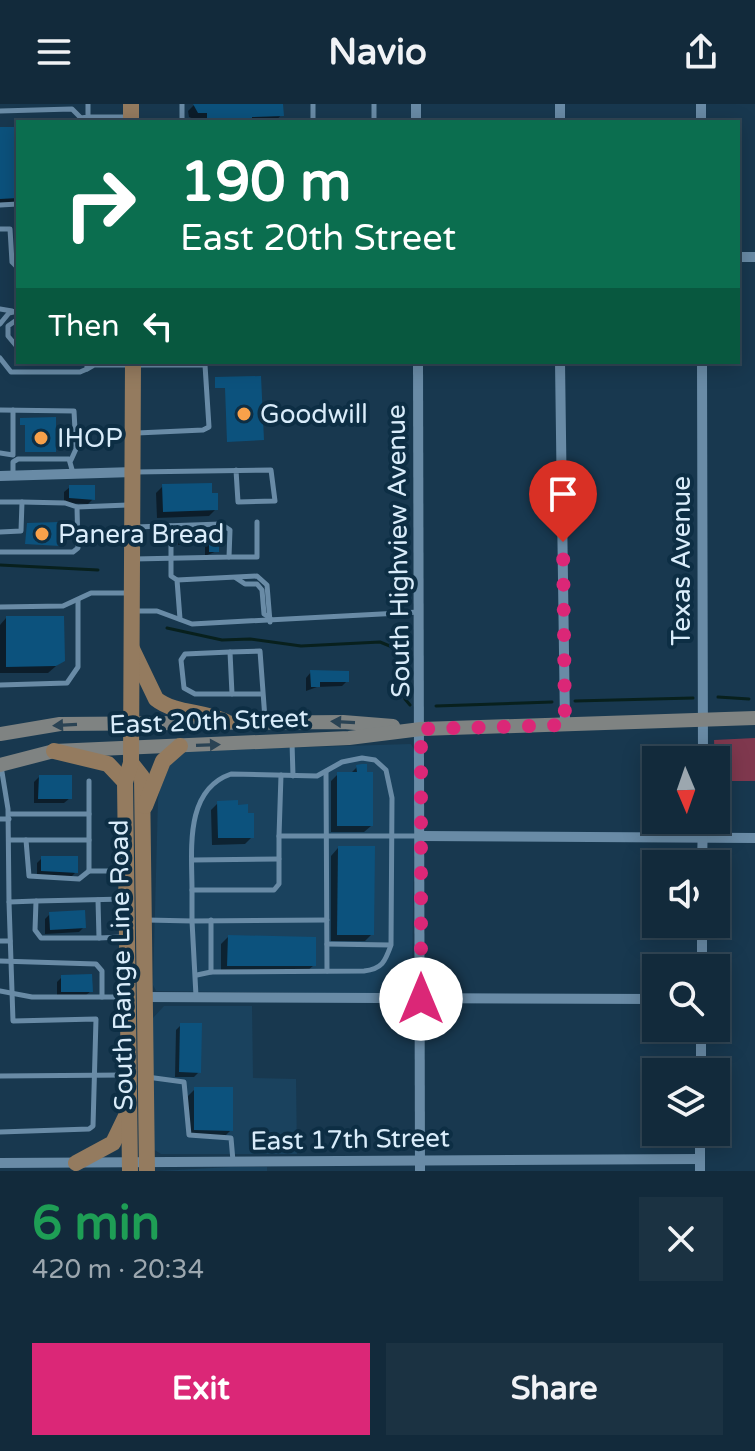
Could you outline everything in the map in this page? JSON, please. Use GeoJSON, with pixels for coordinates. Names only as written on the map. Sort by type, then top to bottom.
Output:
{"type":"FeatureCollection","features":[{"type":"Feature","properties":{"kind":"main road","name":"South Range Line Road"},"geometry":{"type":"LineString","coordinates":[[133,364],[131,756],[125,782],[127,937],[137,997]]}},
{"type":"Feature","properties":{"kind":"main road"},"geometry":{"type":"LineString","coordinates":[[132,649],[156,699],[163,704],[207,713],[226,722]]}},
{"type":"Feature","properties":{"kind":"main road","name":"East 20th Street"},"geometry":{"type":"LineString","coordinates":[[0,765],[54,751],[131,756],[180,746],[292,742],[421,729],[755,718]]}},
{"type":"Feature","properties":{"kind":"main road","name":"East 20th Street"},"geometry":{"type":"LineString","coordinates":[[0,734],[60,724],[131,723],[343,722],[421,729]]}},
{"type":"Feature","properties":{"kind":"main road"},"geometry":{"type":"LineString","coordinates":[[143,811],[163,761],[180,746]]}},
{"type":"Feature","properties":{"kind":"main road"},"geometry":{"type":"LineString","coordinates":[[54,751],[108,764],[125,782]]}},
{"type":"Feature","properties":{"kind":"main road","name":"South Range Line Road"},"geometry":{"type":"LineString","coordinates":[[131,756],[142,777],[144,920],[137,997],[138,1076],[147,1167]]}},
{"type":"Feature","properties":{"kind":"main road","name":"South Range Line Road"},"geometry":{"type":"LineString","coordinates":[[130,1167],[130,1107],[138,1076]]}},
{"type":"Feature","properties":{"kind":"main road"},"geometry":{"type":"LineString","coordinates":[[76,1163],[113,1143],[130,1107]]}},
{"type":"Feature","properties":{"kind":"main road"},"geometry":{"type":"LineString","coordinates":[[76,1163],[98,1171]]}},
{"type":"Feature","properties":{"kind":"street","name":"South Highview Avenue"},"geometry":{"type":"LineString","coordinates":[[418,364],[420,1165]]}},
{"type":"Feature","properties":{"kind":"street"},"geometry":{"type":"LineString","coordinates":[[560,364],[565,725]]}},
{"type":"Feature","properties":{"kind":"street","name":"Texas Avenue"},"geometry":{"type":"LineString","coordinates":[[702,364],[703,746]]}},
{"type":"Feature","properties":{"kind":"street"},"geometry":{"type":"LineString","coordinates":[[0,476],[134,472]]}},
{"type":"Feature","properties":{"kind":"street"},"geometry":{"type":"LineString","coordinates":[[703,834],[703,850]]}},
{"type":"Feature","properties":{"kind":"street"},"geometry":{"type":"LineString","coordinates":[[421,836],[755,838]]}},
{"type":"Feature","properties":{"kind":"street"},"geometry":{"type":"LineString","coordinates":[[137,997],[642,999]]}},
{"type":"Feature","properties":{"kind":"street","name":"East 17th Street"},"geometry":{"type":"LineString","coordinates":[[6,1165],[76,1163],[147,1167],[233,1162],[700,1165]]}},
{"type":"Feature","properties":{"kind":"lane"},"geometry":{"type":"LineString","coordinates":[[83,119],[88,104]]}},
{"type":"Feature","properties":{"kind":"lane"},"geometry":{"type":"LineString","coordinates":[[2,109],[72,109],[83,119],[131,114]]}},
{"type":"Feature","properties":{"kind":"lane"},"geometry":{"type":"LineString","coordinates":[[0,229],[16,229]]}},
{"type":"Feature","properties":{"kind":"lane"},"geometry":{"type":"LineString","coordinates":[[10,229],[12,262],[16,266]]}},
{"type":"Feature","properties":{"kind":"lane"},"geometry":{"type":"LineString","coordinates":[[0,309],[15,311]]}},
{"type":"Feature","properties":{"kind":"lane"},"geometry":{"type":"LineString","coordinates":[[0,324],[15,311]]}},
{"type":"Feature","properties":{"kind":"lane"},"geometry":{"type":"LineString","coordinates":[[16,320],[8,326],[8,336],[16,346]]}},
{"type":"Feature","properties":{"kind":"lane"},"geometry":{"type":"LineString","coordinates":[[0,358],[8,371],[80,372],[94,365],[207,364],[209,427],[203,430],[134,433]]}},
{"type":"Feature","properties":{"kind":"lane"},"geometry":{"type":"LineString","coordinates":[[0,410],[74,411],[76,449],[71,460],[73,474]]}},
{"type":"Feature","properties":{"kind":"lane"},"geometry":{"type":"LineString","coordinates":[[13,410],[13,475]]}},
{"type":"Feature","properties":{"kind":"lane"},"geometry":{"type":"LineString","coordinates":[[0,453],[13,453]]}},
{"type":"Feature","properties":{"kind":"lane"},"geometry":{"type":"LineString","coordinates":[[13,462],[18,459],[71,460]]}},
{"type":"Feature","properties":{"kind":"lane"},"geometry":{"type":"LineString","coordinates":[[134,472],[236,470],[271,470],[275,501],[238,502],[236,470]]}},
{"type":"Feature","properties":{"kind":"lane"},"geometry":{"type":"LineString","coordinates":[[0,502],[65,503],[77,507],[133,505]]}},
{"type":"Feature","properties":{"kind":"lane"},"geometry":{"type":"LineString","coordinates":[[0,532],[21,531],[22,502]]}},
{"type":"Feature","properties":{"kind":"lane"},"geometry":{"type":"LineString","coordinates":[[0,552],[73,552],[78,548],[77,507]]}},
{"type":"Feature","properties":{"kind":"lane"},"geometry":{"type":"LineString","coordinates":[[133,559],[257,557],[257,522]]}},
{"type":"Feature","properties":{"kind":"lane"},"geometry":{"type":"LineString","coordinates":[[133,527],[221,524],[230,530],[229,557]]}},
{"type":"Feature","properties":{"kind":"lane"},"geometry":{"type":"LineString","coordinates":[[171,526],[171,576],[177,580],[257,576],[267,585],[270,620]]}},
{"type":"Feature","properties":{"kind":"lane"},"geometry":{"type":"LineString","coordinates":[[177,580],[180,619]]}},
{"type":"Feature","properties":{"kind":"lane"},"geometry":{"type":"LineString","coordinates":[[0,607],[63,606],[91,593],[133,593]]}},
{"type":"Feature","properties":{"kind":"lane"},"geometry":{"type":"LineString","coordinates":[[0,685],[67,683],[78,667],[78,600]]}},
{"type":"Feature","properties":{"kind":"lane"},"geometry":{"type":"LineString","coordinates":[[132,611],[157,611],[192,624],[420,611]]}},
{"type":"Feature","properties":{"kind":"lane"},"geometry":{"type":"LineString","coordinates":[[262,694],[188,692],[184,688],[181,660],[185,654],[260,651],[266,722]]}},
{"type":"Feature","properties":{"kind":"lane"},"geometry":{"type":"LineString","coordinates":[[230,652],[232,694]]}},
{"type":"Feature","properties":{"kind":"lane"},"geometry":{"type":"LineString","coordinates":[[292,742],[293,776]]}},
{"type":"Feature","properties":{"kind":"lane"},"geometry":{"type":"LineString","coordinates":[[196,997],[197,975],[192,963],[193,818],[220,777],[231,774],[317,776],[342,762],[362,758],[375,760],[386,770],[392,798],[391,945],[384,964],[377,970],[211,972],[197,975]]}},
{"type":"Feature","properties":{"kind":"lane"},"geometry":{"type":"LineString","coordinates":[[0,765],[9,816],[13,1021],[96,1019],[93,1126],[89,1129],[0,1132]]}},
{"type":"Feature","properties":{"kind":"lane"},"geometry":{"type":"LineString","coordinates":[[326,771],[327,971]]}},
{"type":"Feature","properties":{"kind":"lane"},"geometry":{"type":"LineString","coordinates":[[192,890],[274,890],[279,884],[281,775]]}},
{"type":"Feature","properties":{"kind":"lane"},"geometry":{"type":"LineString","coordinates":[[89,781],[89,871]]}},
{"type":"Feature","properties":{"kind":"lane"},"geometry":{"type":"LineString","coordinates":[[0,819],[9,816],[89,814]]}},
{"type":"Feature","properties":{"kind":"lane"},"geometry":{"type":"LineString","coordinates":[[279,836],[421,836]]}},
{"type":"Feature","properties":{"kind":"lane"},"geometry":{"type":"LineString","coordinates":[[9,840],[89,840]]}},
{"type":"Feature","properties":{"kind":"lane"},"geometry":{"type":"LineString","coordinates":[[26,840],[29,876],[79,879],[89,871],[126,871]]}},
{"type":"Feature","properties":{"kind":"lane"},"geometry":{"type":"LineString","coordinates":[[192,860],[279,859]]}},
{"type":"Feature","properties":{"kind":"lane"},"geometry":{"type":"LineString","coordinates":[[9,902],[126,898]]}},
{"type":"Feature","properties":{"kind":"lane"},"geometry":{"type":"LineString","coordinates":[[98,900],[99,938]]}},
{"type":"Feature","properties":{"kind":"lane"},"geometry":{"type":"LineString","coordinates":[[36,901],[35,930],[41,938],[127,937]]}},
{"type":"Feature","properties":{"kind":"lane"},"geometry":{"type":"LineString","coordinates":[[0,915],[10,913]]}},
{"type":"Feature","properties":{"kind":"lane"},"geometry":{"type":"LineString","coordinates":[[144,920],[327,920]]}},
{"type":"Feature","properties":{"kind":"lane"},"geometry":{"type":"LineString","coordinates":[[211,920],[211,972]]}},
{"type":"Feature","properties":{"kind":"lane"},"geometry":{"type":"LineString","coordinates":[[0,941],[10,941]]}},
{"type":"Feature","properties":{"kind":"lane"},"geometry":{"type":"LineString","coordinates":[[327,944],[391,945]]}},
{"type":"Feature","properties":{"kind":"lane"},"geometry":{"type":"LineString","coordinates":[[0,961],[96,964],[102,971],[102,997]]}},
{"type":"Feature","properties":{"kind":"lane"},"geometry":{"type":"LineString","coordinates":[[0,991],[32,997],[137,997]]}},
{"type":"Feature","properties":{"kind":"lane"},"geometry":{"type":"LineString","coordinates":[[0,1076],[138,1076],[184,1082],[189,1135],[231,1138],[233,1162]]}},
{"type":"Feature","properties":{"kind":"shaded area"},"geometry":{"type":"Polygon","coordinates":[[[755,738],[755,781],[730,781],[730,746],[714,746],[714,740],[755,738]]]}},
{"type":"Feature","properties":{"kind":"shaded area"},"geometry":{"type":"Polygon","coordinates":[[[411,744],[415,751],[412,990],[406,994],[156,991],[153,985],[158,800],[163,767],[184,751],[411,744]]]}},
{"type":"Feature","properties":{"kind":"shaded area"},"geometry":{"type":"Polygon","coordinates":[[[164,1006],[252,1006],[253,1078],[296,1079],[297,1154],[161,1154],[153,1149],[153,1018],[164,1006]]]}},
{"type":"Feature","properties":{"kind":"shaded area"},"geometry":{"type":"Polygon","coordinates":[[[267,1167],[267,1171],[160,1171],[267,1167]]]}},
{"type":"Feature","properties":{"kind":"building"},"geometry":{"type":"Polygon","coordinates":[[[193,104],[283,104],[284,116],[207,120],[207,113],[198,113],[193,104]]]}},
{"type":"Feature","properties":{"kind":"building"},"geometry":{"type":"Polygon","coordinates":[[[0,127],[16,127],[16,198],[0,199],[0,127]]]}},
{"type":"Feature","properties":{"kind":"building","name":"Goodwill"},"geometry":{"type":"Polygon","coordinates":[[[261,376],[264,440],[227,442],[225,388],[215,388],[215,377],[261,376]]]}},
{"type":"Feature","properties":{"kind":"building","name":"IHOP"},"geometry":{"type":"Polygon","coordinates":[[[56,417],[56,452],[25,452],[25,425],[20,425],[20,418],[56,417]]]}},
{"type":"Feature","properties":{"kind":"building"},"geometry":{"type":"Polygon","coordinates":[[[212,483],[212,493],[218,493],[218,510],[163,512],[162,484],[212,483]]]}},
{"type":"Feature","properties":{"kind":"building"},"geometry":{"type":"Polygon","coordinates":[[[69,485],[95,485],[95,500],[69,498],[69,485]]]}},
{"type":"Feature","properties":{"kind":"building","name":"Panera Bread"},"geometry":{"type":"Polygon","coordinates":[[[59,522],[60,546],[25,544],[27,523],[59,522]]]}},
{"type":"Feature","properties":{"kind":"building"},"geometry":{"type":"Polygon","coordinates":[[[182,531],[219,531],[219,552],[209,552],[209,541],[182,541],[182,531]]]}},
{"type":"Feature","properties":{"kind":"building"},"geometry":{"type":"Polygon","coordinates":[[[6,616],[64,616],[65,661],[56,666],[6,667],[6,616]]]}},
{"type":"Feature","properties":{"kind":"building"},"geometry":{"type":"Polygon","coordinates":[[[310,670],[349,671],[349,682],[320,682],[320,687],[311,687],[310,670]]]}},
{"type":"Feature","properties":{"kind":"building"},"geometry":{"type":"Polygon","coordinates":[[[367,764],[367,772],[373,772],[373,826],[337,826],[337,772],[357,772],[356,765],[367,764]]]}},
{"type":"Feature","properties":{"kind":"building"},"geometry":{"type":"Polygon","coordinates":[[[39,775],[72,775],[72,799],[38,799],[39,775]]]}},
{"type":"Feature","properties":{"kind":"building"},"geometry":{"type":"Polygon","coordinates":[[[238,800],[238,805],[248,804],[248,813],[254,813],[254,838],[218,838],[217,801],[238,800]]]}},
{"type":"Feature","properties":{"kind":"building"},"geometry":{"type":"Polygon","coordinates":[[[338,846],[375,846],[374,935],[337,935],[338,846]]]}},
{"type":"Feature","properties":{"kind":"building"},"geometry":{"type":"Polygon","coordinates":[[[41,856],[78,856],[78,873],[41,871],[41,856]]]}},
{"type":"Feature","properties":{"kind":"building"},"geometry":{"type":"Polygon","coordinates":[[[85,910],[86,928],[50,930],[49,912],[85,910]]]}},
{"type":"Feature","properties":{"kind":"building"},"geometry":{"type":"Polygon","coordinates":[[[228,935],[316,937],[316,966],[227,966],[228,935]]]}},
{"type":"Feature","properties":{"kind":"building"},"geometry":{"type":"Polygon","coordinates":[[[92,974],[93,992],[61,992],[61,975],[92,974]]]}},
{"type":"Feature","properties":{"kind":"building"},"geometry":{"type":"Polygon","coordinates":[[[180,1023],[202,1023],[201,1073],[179,1072],[180,1023]]]}},
{"type":"Feature","properties":{"kind":"building"},"geometry":{"type":"Polygon","coordinates":[[[194,1087],[233,1087],[233,1131],[194,1130],[194,1087]]]}},
{"type":"Feature","properties":{"kind":"waterway"},"geometry":{"type":"LineString","coordinates":[[0,565],[98,570]]}},
{"type":"Feature","properties":{"kind":"waterway"},"geometry":{"type":"LineString","coordinates":[[167,628],[222,640],[250,639],[301,646],[380,642],[402,651],[405,699],[410,705]]}},
{"type":"Feature","properties":{"kind":"waterway"},"geometry":{"type":"LineString","coordinates":[[718,697],[749,699]]}},
{"type":"Feature","properties":{"kind":"waterway"},"geometry":{"type":"LineString","coordinates":[[575,701],[693,698]]}},
{"type":"Feature","properties":{"kind":"waterway"},"geometry":{"type":"LineString","coordinates":[[436,706],[552,702]]}},
{"type":"Feature","properties":{"kind":"place","name":"Goodwill"},"geometry":{"type":"Point","coordinates":[244,414]}},
{"type":"Feature","properties":{"kind":"place","name":"IHOP"},"geometry":{"type":"Point","coordinates":[41,438]}},
{"type":"Feature","properties":{"kind":"place","name":"Panera Bread"},"geometry":{"type":"Point","coordinates":[42,534]}},
{"type":"Feature","properties":{"kind":"route"},"geometry":{"type":"LineString","coordinates":[[421,999],[421,729],[565,725],[563,542]]}}]}
